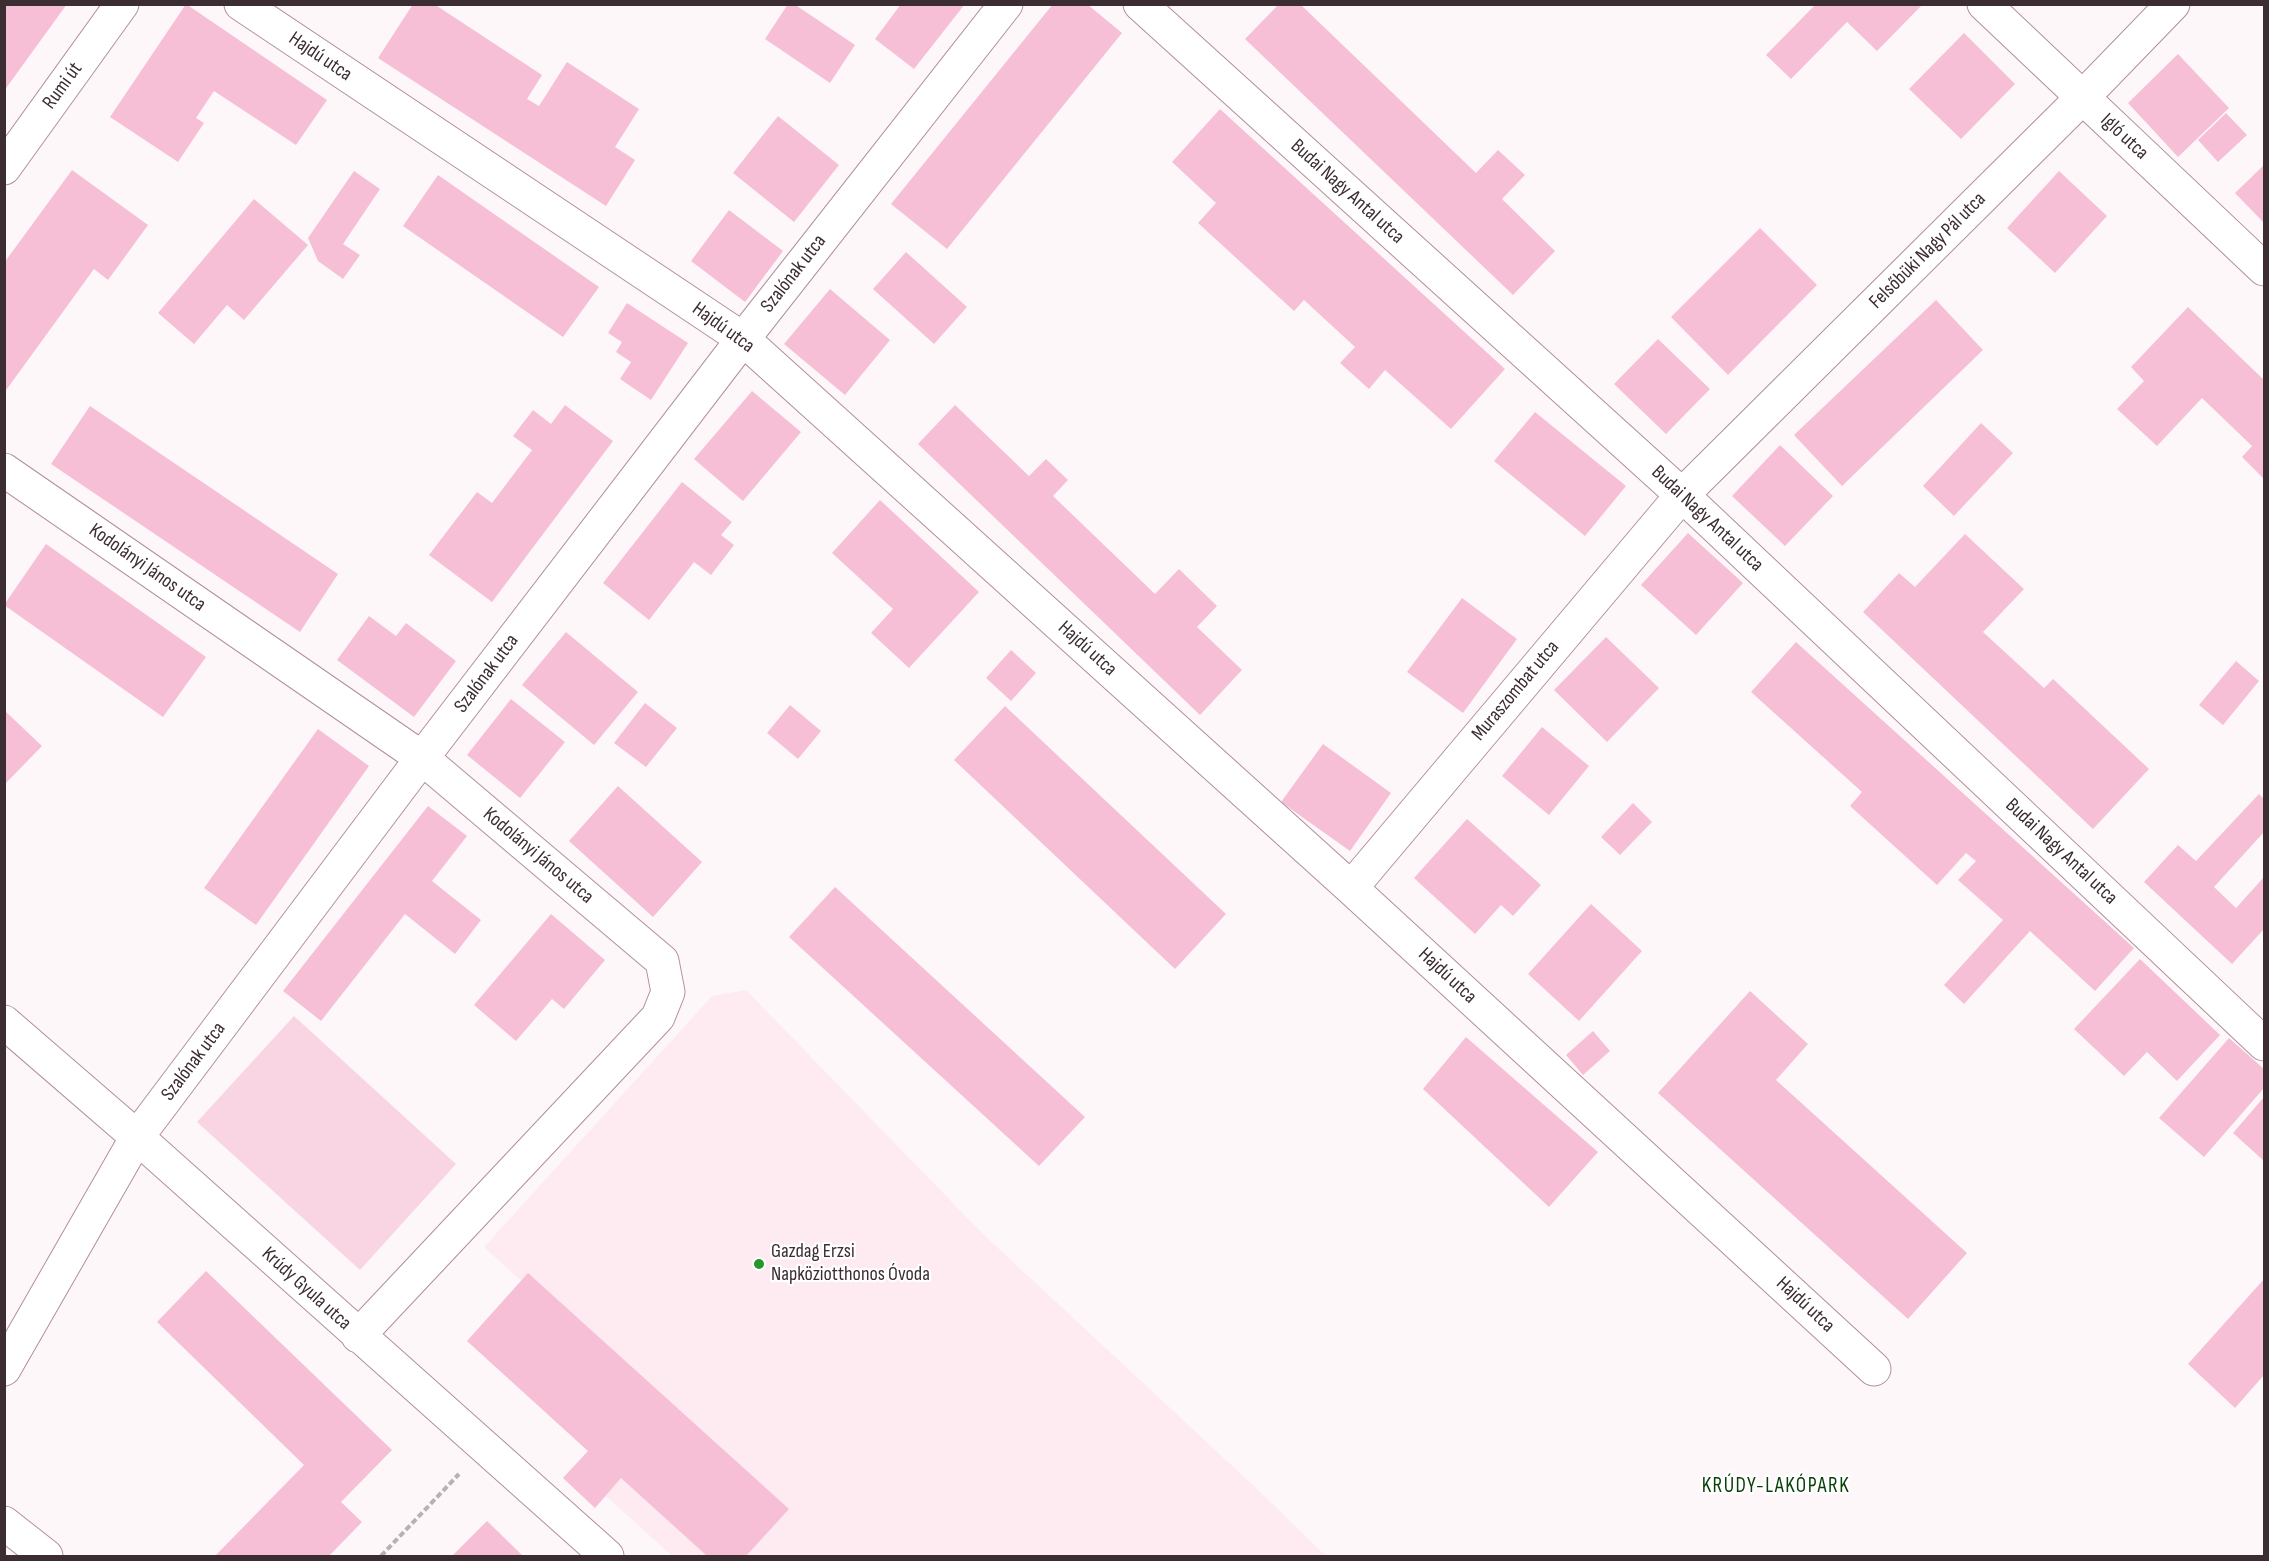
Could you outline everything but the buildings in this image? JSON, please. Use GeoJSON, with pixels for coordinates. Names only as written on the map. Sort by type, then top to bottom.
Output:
{"type":"FeatureCollection","features":[{"type":"Feature","properties":{"kind":"street","name":"Rumi út"},"geometry":{"type":"LineString","coordinates":[[4,168],[122,4]]}},
{"type":"Feature","properties":{"kind":"street","name":"Hajdú utca"},"geometry":{"type":"LineString","coordinates":[[241,4],[743,339],[1351,888],[1874,1369]]}},
{"type":"Feature","properties":{"kind":"street","name":"Szalónak utca"},"geometry":{"type":"LineString","coordinates":[[4,1369],[137,1137],[743,339],[1006,4]]}},
{"type":"Feature","properties":{"kind":"street","name":"Budai Nagy Antal utca"},"geometry":{"type":"LineString","coordinates":[[1140,4],[1682,495],[2265,1044]]}},
{"type":"Feature","properties":{"kind":"street","name":"Igló utca"},"geometry":{"type":"LineString","coordinates":[[1984,4],[2265,269]]}},
{"type":"Feature","properties":{"kind":"street","name":"Felsőbüki Nagy Pál utca"},"geometry":{"type":"LineString","coordinates":[[1682,495],[2082,98],[2173,4]]}},
{"type":"Feature","properties":{"kind":"street","name":"Kodolányi János utca"},"geometry":{"type":"LineString","coordinates":[[4,470],[422,759],[662,961],[668,992],[658,1017],[358,1336]]}},
{"type":"Feature","properties":{"kind":"street","name":"Muraszombat utca"},"geometry":{"type":"LineString","coordinates":[[1351,888],[1682,495]]}},
{"type":"Feature","properties":{"kind":"street","name":"Krúdy Gyula utca"},"geometry":{"type":"LineString","coordinates":[[4,1022],[137,1137],[607,1557]]}},
{"type":"Feature","properties":{"kind":"street"},"geometry":{"type":"LineString","coordinates":[[4,1523],[46,1557]]}},
{"type":"Feature","properties":{"kind":"path"},"geometry":{"type":"LineString","coordinates":[[381,1557],[484,1447]]}},
{"type":"Feature","properties":{"kind":"shaded area","name":"Gazdag Erzsi Napköziotthonos Óvoda"},"geometry":{"type":"Polygon","coordinates":[[[746,990],[983,1234],[1326,1556],[672,1556],[606,1496],[595,1508],[563,1478],[588,1451],[467,1341],[521,1281],[484,1247],[712,996],[746,990]]]}},
{"type":"Feature","properties":{"kind":"shaded area"},"geometry":{"type":"Polygon","coordinates":[[[294,1016],[456,1164],[360,1270],[197,1122],[294,1016]]]}},
{"type":"Feature","properties":{"kind":"place","name":"Gazdag Erzsi Napköziotthonos Óvoda"},"geometry":{"type":"Point","coordinates":[759,1264]}},
{"type":"Feature","properties":{"kind":"district","name":"KRÚDY-LAKÓPARK"},"geometry":{"type":"Point","coordinates":[1776,1487]}}]}
